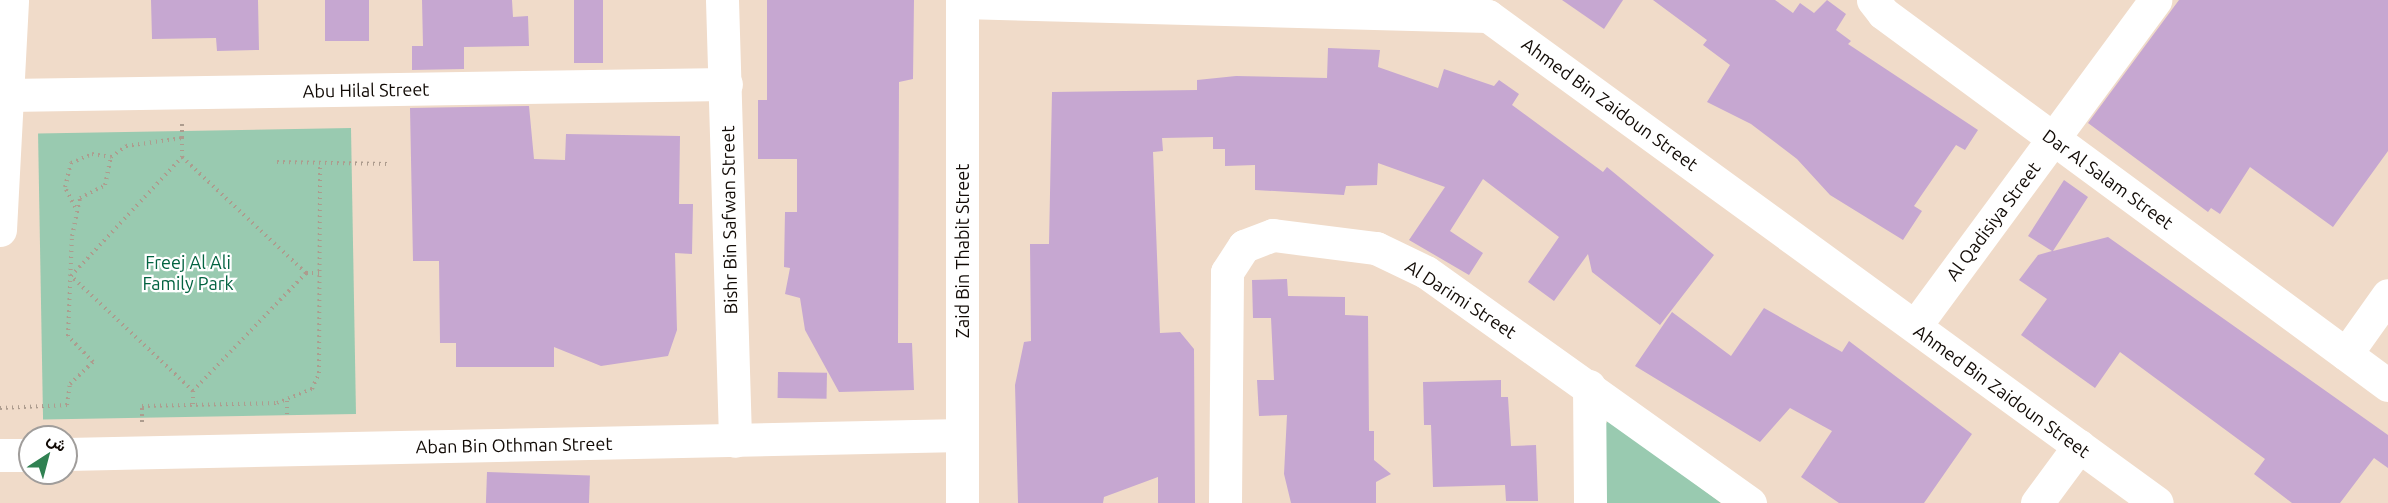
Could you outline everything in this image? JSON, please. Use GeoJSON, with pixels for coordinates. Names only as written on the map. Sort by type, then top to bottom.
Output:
{"type":"FeatureCollection","features":[{"type":"Feature","properties":{"kind":"street"},"geometry":{"type":"LineString","coordinates":[[0,230],[12,0]]}},
{"type":"Feature","properties":{"kind":"street","name":"Bishr Bin Safwan Street"},"geometry":{"type":"LineString","coordinates":[[722,0],[735,441]]}},
{"type":"Feature","properties":{"kind":"street","name":"Dar Al Salam Street"},"geometry":{"type":"LineString","coordinates":[[1873,0],[1883,13],[2388,385]]}},
{"type":"Feature","properties":{"kind":"street","name":"Al Qadisiya Street"},"geometry":{"type":"LineString","coordinates":[[1915,326],[2155,0]]}},
{"type":"Feature","properties":{"kind":"street","name":"Ahmed Bin Zaidoun Street"},"geometry":{"type":"LineString","coordinates":[[962,1],[1488,8],[2157,503]]}},
{"type":"Feature","properties":{"kind":"street","name":"Zaid Bin Thabit Street"},"geometry":{"type":"LineString","coordinates":[[962,1],[963,503]]}},
{"type":"Feature","properties":{"kind":"street","name":"Abu Hilal Street"},"geometry":{"type":"LineString","coordinates":[[7,95],[726,84]]}},
{"type":"Feature","properties":{"kind":"street","name":"Al Darimi Street"},"geometry":{"type":"LineString","coordinates":[[1225,503],[1227,272],[1244,246],[1257,238],[1376,248],[1426,272],[1589,386],[1750,503]]}},
{"type":"Feature","properties":{"kind":"street"},"geometry":{"type":"LineString","coordinates":[[2346,354],[2388,295]]}},
{"type":"Feature","properties":{"kind":"street"},"geometry":{"type":"LineString","coordinates":[[1589,386],[1590,503]]}},
{"type":"Feature","properties":{"kind":"street","name":"Aban Bin Othman Street"},"geometry":{"type":"LineString","coordinates":[[78,454],[962,435]]}},
{"type":"Feature","properties":{"kind":"street"},"geometry":{"type":"LineString","coordinates":[[2037,503],[2079,447]]}},
{"type":"Feature","properties":{"kind":"street"},"geometry":{"type":"LineString","coordinates":[[0,455],[18,455]]}},
{"type":"Feature","properties":{"kind":"path"},"geometry":{"type":"LineString","coordinates":[[71,276],[182,158],[182,138],[139,141],[111,158],[92,154],[70,164],[65,187],[75,207]]}},
{"type":"Feature","properties":{"kind":"path"},"geometry":{"type":"LineString","coordinates":[[0,408],[67,405],[70,384],[93,362],[70,342],[75,207],[80,198],[105,185],[111,158]]}},
{"type":"Feature","properties":{"kind":"path"},"geometry":{"type":"LineString","coordinates":[[182,158],[306,273],[320,273]]}},
{"type":"Feature","properties":{"kind":"path"},"geometry":{"type":"LineString","coordinates":[[277,162],[320,165],[388,164]]}},
{"type":"Feature","properties":{"kind":"path"},"geometry":{"type":"LineString","coordinates":[[142,452],[142,406],[277,403],[312,389],[319,373],[320,165]]}},
{"type":"Feature","properties":{"kind":"path"},"geometry":{"type":"LineString","coordinates":[[193,391],[306,273]]}},
{"type":"Feature","properties":{"kind":"path"},"geometry":{"type":"LineString","coordinates":[[71,276],[193,391],[194,405]]}},
{"type":"Feature","properties":{"kind":"green space","name":"Freej Al Ali Family Park"},"geometry":{"type":"Polygon","coordinates":[[[351,128],[356,414],[43,419],[38,133],[351,128]]]}},
{"type":"Feature","properties":{"kind":"green space"},"geometry":{"type":"Polygon","coordinates":[[[1609,419],[1721,503],[1597,503],[1597,437],[1609,419]]]}},
{"type":"Feature","properties":{"kind":"building"},"geometry":{"type":"Polygon","coordinates":[[[151,0],[258,0],[259,50],[217,51],[216,38],[152,39],[151,0]]]}},
{"type":"Feature","properties":{"kind":"building"},"geometry":{"type":"Polygon","coordinates":[[[325,0],[369,0],[369,41],[325,41],[325,0]]]}},
{"type":"Feature","properties":{"kind":"building"},"geometry":{"type":"Polygon","coordinates":[[[422,0],[512,0],[513,17],[528,16],[529,46],[464,47],[464,69],[412,70],[412,46],[423,46],[422,0]]]}},
{"type":"Feature","properties":{"kind":"building"},"geometry":{"type":"Polygon","coordinates":[[[574,0],[603,0],[603,63],[574,63],[574,0]]]}},
{"type":"Feature","properties":{"kind":"building"},"geometry":{"type":"Polygon","coordinates":[[[767,0],[914,0],[913,79],[899,82],[898,343],[912,343],[914,390],[839,392],[805,330],[800,298],[785,294],[790,268],[784,267],[785,212],[797,212],[797,159],[758,159],[758,100],[767,100],[767,0]]]}},
{"type":"Feature","properties":{"kind":"building"},"geometry":{"type":"Polygon","coordinates":[[[1562,0],[1623,0],[1604,29],[1562,0]]]}},
{"type":"Feature","properties":{"kind":"building"},"geometry":{"type":"Polygon","coordinates":[[[1653,0],[1775,0],[1793,13],[1800,3],[1814,13],[1827,0],[1846,14],[1836,30],[1851,41],[1848,44],[1978,130],[1965,150],[1956,145],[1914,206],[1922,211],[1903,240],[1830,195],[1797,159],[1751,124],[1707,102],[1730,65],[1703,45],[1707,40],[1653,0]]]}},
{"type":"Feature","properties":{"kind":"building"},"geometry":{"type":"Polygon","coordinates":[[[2179,0],[2388,0],[2388,151],[2333,227],[2250,167],[2220,214],[2211,208],[2208,212],[2088,123],[2179,0]]]}},
{"type":"Feature","properties":{"kind":"building"},"geometry":{"type":"Polygon","coordinates":[[[1328,48],[1380,50],[1378,67],[1438,88],[1444,69],[1494,86],[1499,80],[1519,94],[1512,105],[1603,172],[1607,167],[1714,255],[1660,325],[1592,272],[1588,254],[1554,301],[1528,282],[1559,237],[1483,179],[1450,231],[1483,253],[1469,275],[1409,240],[1445,187],[1378,163],[1377,185],[1346,186],[1344,195],[1255,190],[1255,165],[1225,166],[1225,149],[1213,149],[1213,137],[1162,138],[1163,151],[1153,152],[1160,333],[1180,332],[1194,349],[1195,503],[1158,503],[1158,477],[1104,497],[1103,503],[1018,503],[1015,385],[1024,342],[1031,341],[1030,244],[1049,244],[1052,92],[1197,90],[1197,80],[1236,76],[1327,78],[1328,48]]]}},
{"type":"Feature","properties":{"kind":"building"},"geometry":{"type":"Polygon","coordinates":[[[529,106],[534,159],[565,160],[566,134],[680,136],[679,204],[693,204],[692,254],[675,253],[677,330],[668,356],[601,366],[554,347],[554,367],[456,367],[456,343],[440,343],[439,261],[413,261],[410,108],[529,106]]]}},
{"type":"Feature","properties":{"kind":"building"},"geometry":{"type":"Polygon","coordinates":[[[2064,180],[2088,197],[2053,251],[2108,237],[2388,435],[2388,468],[2374,458],[2340,503],[2292,503],[2254,474],[2265,459],[2120,352],[2095,388],[2021,335],[2047,299],[2019,280],[2038,255],[2052,251],[2028,236],[2064,180]]]}},
{"type":"Feature","properties":{"kind":"building"},"geometry":{"type":"Polygon","coordinates":[[[1287,279],[1288,296],[1345,297],[1345,315],[1368,316],[1369,431],[1374,431],[1374,460],[1391,474],[1376,482],[1376,503],[1291,503],[1284,474],[1287,415],[1259,416],[1257,380],[1274,380],[1271,318],[1253,318],[1252,280],[1287,279]]]}},
{"type":"Feature","properties":{"kind":"building"},"geometry":{"type":"Polygon","coordinates":[[[1764,308],[1842,352],[1849,341],[1972,434],[1924,503],[1839,503],[1801,477],[1832,431],[1790,408],[1760,442],[1635,366],[1672,312],[1731,356],[1764,308]]]}},
{"type":"Feature","properties":{"kind":"building"},"geometry":{"type":"Polygon","coordinates":[[[778,372],[827,373],[827,399],[778,398],[778,372]]]}},
{"type":"Feature","properties":{"kind":"building"},"geometry":{"type":"Polygon","coordinates":[[[1501,380],[1501,397],[1508,397],[1511,446],[1536,445],[1538,501],[1506,501],[1505,485],[1433,487],[1431,425],[1424,425],[1423,382],[1501,380]]]}},
{"type":"Feature","properties":{"kind":"building"},"geometry":{"type":"Polygon","coordinates":[[[487,472],[590,476],[589,503],[486,503],[487,472]]]}}]}
